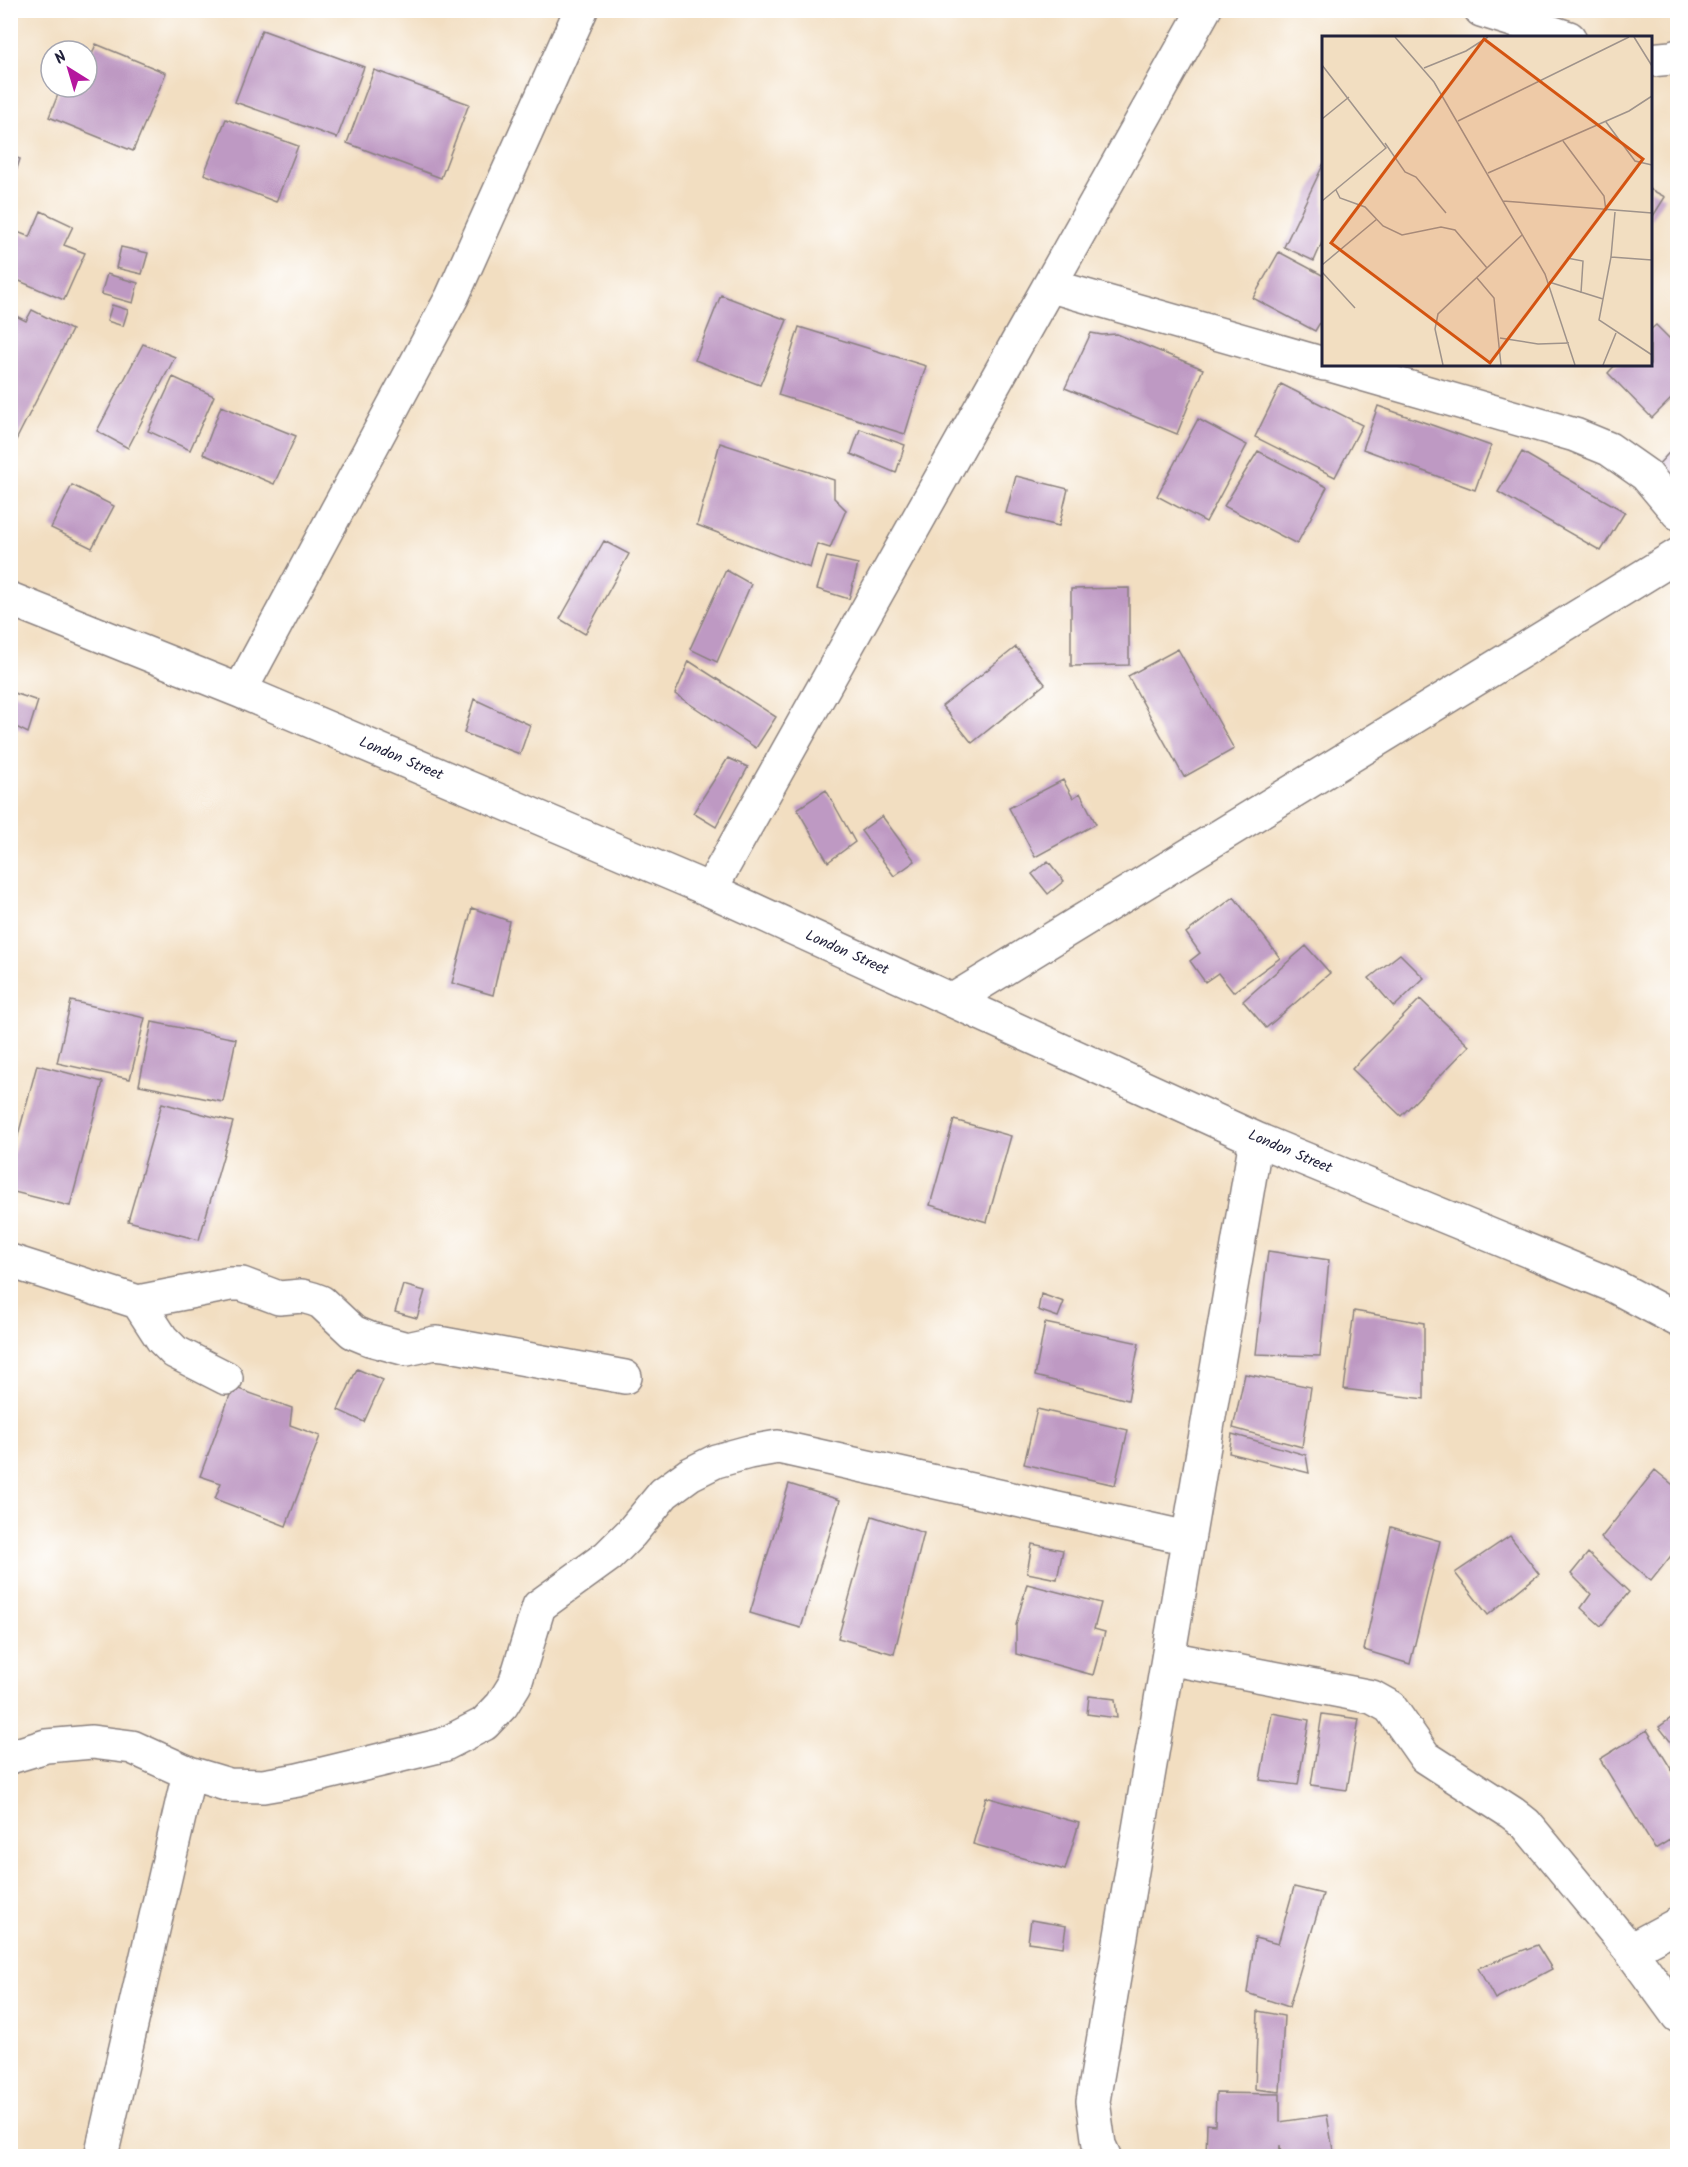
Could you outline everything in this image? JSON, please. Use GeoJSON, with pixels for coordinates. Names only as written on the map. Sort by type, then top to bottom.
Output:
{"type":"FeatureCollection","features":[{"type":"Feature","properties":{"kind":"street"},"geometry":{"type":"LineString","coordinates":[[240,691],[452,297],[581,10]]}},
{"type":"Feature","properties":{"kind":"street"},"geometry":{"type":"LineString","coordinates":[[710,890],[1204,10]]}},
{"type":"Feature","properties":{"kind":"street"},"geometry":{"type":"LineString","coordinates":[[1481,10],[1563,36]]}},
{"type":"Feature","properties":{"kind":"street"},"geometry":{"type":"LineString","coordinates":[[1652,60],[1677,56]]}},
{"type":"Feature","properties":{"kind":"street"},"geometry":{"type":"LineString","coordinates":[[1051,286],[1322,363]]}},
{"type":"Feature","properties":{"kind":"street"},"geometry":{"type":"LineString","coordinates":[[1332,366],[1575,435],[1609,449],[1646,475],[1677,513]]}},
{"type":"Feature","properties":{"kind":"street"},"geometry":{"type":"LineString","coordinates":[[953,1000],[1677,555]]}},
{"type":"Feature","properties":{"kind":"street","name":"London Street"},"geometry":{"type":"LineString","coordinates":[[10,599],[240,691],[710,890],[1256,1139],[1612,1285],[1677,1320]]}},
{"type":"Feature","properties":{"kind":"street"},"geometry":{"type":"LineString","coordinates":[[1104,2157],[1099,2145],[1093,2101],[1256,1139]]}},
{"type":"Feature","properties":{"kind":"street"},"geometry":{"type":"LineString","coordinates":[[10,1261],[138,1302],[230,1284],[242,1284],[279,1298],[302,1296],[321,1302],[353,1332],[407,1349],[435,1343],[444,1344],[626,1377]]}},
{"type":"Feature","properties":{"kind":"street"},"geometry":{"type":"LineString","coordinates":[[138,1302],[162,1339],[175,1352],[226,1378]]}},
{"type":"Feature","properties":{"kind":"street"},"geometry":{"type":"LineString","coordinates":[[10,1757],[46,1746],[92,1742],[132,1747],[189,1773],[230,1785],[263,1786],[443,1745],[484,1724],[502,1705],[515,1684],[539,1606],[608,1556],[632,1533],[664,1493],[673,1486],[690,1474],[716,1461],[749,1452],[778,1447],[1188,1538]]}},
{"type":"Feature","properties":{"kind":"street"},"geometry":{"type":"LineString","coordinates":[[1168,1658],[1372,1697],[1390,1707],[1425,1757],[1512,1812],[1526,1824],[1630,1950],[1677,2016]]}},
{"type":"Feature","properties":{"kind":"street"},"geometry":{"type":"LineString","coordinates":[[101,2157],[189,1773]]}},
{"type":"Feature","properties":{"kind":"street"},"geometry":{"type":"LineString","coordinates":[[1630,1950],[1677,1924]]}},
{"type":"Feature","properties":{"kind":"building"},"geometry":{"type":"Polygon","coordinates":[[[262,30],[364,67],[337,138],[235,102],[262,30]]]}},
{"type":"Feature","properties":{"kind":"building"},"geometry":{"type":"Polygon","coordinates":[[[99,45],[166,73],[133,151],[49,117],[56,99],[99,99],[99,45]]]}},
{"type":"Feature","properties":{"kind":"building"},"geometry":{"type":"Polygon","coordinates":[[[374,70],[469,104],[441,178],[347,143],[374,70]]]}},
{"type":"Feature","properties":{"kind":"building"},"geometry":{"type":"Polygon","coordinates":[[[226,119],[298,146],[276,202],[204,174],[226,119]]]}},
{"type":"Feature","properties":{"kind":"building"},"geometry":{"type":"Polygon","coordinates":[[[10,156],[20,159],[11,187],[10,187],[10,156]]]}},
{"type":"Feature","properties":{"kind":"building"},"geometry":{"type":"Polygon","coordinates":[[[1322,167],[1322,243],[1314,261],[1284,247],[1322,167]]]}},
{"type":"Feature","properties":{"kind":"building"},"geometry":{"type":"Polygon","coordinates":[[[1652,190],[1665,197],[1652,218],[1652,190]]]}},
{"type":"Feature","properties":{"kind":"building"},"geometry":{"type":"Polygon","coordinates":[[[41,211],[73,226],[64,245],[85,253],[64,300],[10,277],[10,229],[30,237],[41,211]]]}},
{"type":"Feature","properties":{"kind":"building"},"geometry":{"type":"Polygon","coordinates":[[[121,247],[148,253],[142,274],[116,268],[121,247]]]}},
{"type":"Feature","properties":{"kind":"building"},"geometry":{"type":"Polygon","coordinates":[[[1279,252],[1322,275],[1322,319],[1315,331],[1253,298],[1279,252]]]}},
{"type":"Feature","properties":{"kind":"building"},"geometry":{"type":"Polygon","coordinates":[[[107,274],[138,283],[133,303],[101,294],[107,274]]]}},
{"type":"Feature","properties":{"kind":"building"},"geometry":{"type":"Polygon","coordinates":[[[721,295],[787,320],[760,385],[695,360],[721,295]]]}},
{"type":"Feature","properties":{"kind":"building"},"geometry":{"type":"Polygon","coordinates":[[[112,305],[128,310],[123,326],[107,321],[112,305]]]}},
{"type":"Feature","properties":{"kind":"building"},"geometry":{"type":"Polygon","coordinates":[[[32,310],[72,330],[10,452],[10,313],[26,321],[32,310]]]}},
{"type":"Feature","properties":{"kind":"building"},"geometry":{"type":"Polygon","coordinates":[[[1656,325],[1678,347],[1678,392],[1652,418],[1608,373],[1614,366],[1652,366],[1652,328],[1656,325]]]}},
{"type":"Feature","properties":{"kind":"building"},"geometry":{"type":"Polygon","coordinates":[[[799,327],[926,366],[905,434],[778,395],[799,327]]]}},
{"type":"Feature","properties":{"kind":"building"},"geometry":{"type":"Polygon","coordinates":[[[1091,333],[1117,334],[1203,369],[1177,434],[1065,388],[1091,333]]]}},
{"type":"Feature","properties":{"kind":"building"},"geometry":{"type":"Polygon","coordinates":[[[143,344],[175,357],[128,448],[97,431],[143,344]]]}},
{"type":"Feature","properties":{"kind":"building"},"geometry":{"type":"Polygon","coordinates":[[[173,377],[214,396],[190,450],[148,431],[173,377]]]}},
{"type":"Feature","properties":{"kind":"building"},"geometry":{"type":"Polygon","coordinates":[[[1281,384],[1362,425],[1335,477],[1255,437],[1281,384]]]}},
{"type":"Feature","properties":{"kind":"building"},"geometry":{"type":"Polygon","coordinates":[[[221,406],[296,436],[274,484],[203,454],[221,406]]]}},
{"type":"Feature","properties":{"kind":"building"},"geometry":{"type":"Polygon","coordinates":[[[1378,406],[1491,446],[1475,490],[1363,449],[1378,406]]]}},
{"type":"Feature","properties":{"kind":"building"},"geometry":{"type":"Polygon","coordinates":[[[1198,419],[1247,445],[1206,522],[1157,496],[1198,419]]]}},
{"type":"Feature","properties":{"kind":"building"},"geometry":{"type":"Polygon","coordinates":[[[860,429],[905,445],[896,473],[851,454],[860,429]]]}},
{"type":"Feature","properties":{"kind":"building"},"geometry":{"type":"Polygon","coordinates":[[[720,443],[834,480],[834,498],[846,510],[830,548],[817,544],[810,568],[697,525],[720,443]]]}},
{"type":"Feature","properties":{"kind":"building"},"geometry":{"type":"Polygon","coordinates":[[[1678,443],[1678,487],[1655,468],[1678,443]]]}},
{"type":"Feature","properties":{"kind":"building"},"geometry":{"type":"Polygon","coordinates":[[[1258,451],[1327,487],[1297,544],[1224,506],[1258,451]]]}},
{"type":"Feature","properties":{"kind":"building"},"geometry":{"type":"Polygon","coordinates":[[[1522,452],[1625,512],[1601,551],[1498,492],[1522,452]]]}},
{"type":"Feature","properties":{"kind":"building"},"geometry":{"type":"Polygon","coordinates":[[[1016,476],[1068,489],[1059,526],[1006,513],[1016,476]]]}},
{"type":"Feature","properties":{"kind":"building"},"geometry":{"type":"Polygon","coordinates":[[[72,485],[114,506],[92,548],[51,528],[72,485]]]}},
{"type":"Feature","properties":{"kind":"building"},"geometry":{"type":"Polygon","coordinates":[[[604,541],[629,554],[585,634],[560,619],[604,541]]]}},
{"type":"Feature","properties":{"kind":"building"},"geometry":{"type":"Polygon","coordinates":[[[827,557],[858,564],[849,599],[817,589],[827,557]]]}},
{"type":"Feature","properties":{"kind":"building"},"geometry":{"type":"Polygon","coordinates":[[[726,570],[751,584],[717,662],[690,649],[726,570]]]}},
{"type":"Feature","properties":{"kind":"building"},"geometry":{"type":"Polygon","coordinates":[[[1129,588],[1129,665],[1071,666],[1071,589],[1129,588]]]}},
{"type":"Feature","properties":{"kind":"building"},"geometry":{"type":"Polygon","coordinates":[[[1016,647],[1045,684],[972,743],[942,706],[1016,647]]]}},
{"type":"Feature","properties":{"kind":"building"},"geometry":{"type":"Polygon","coordinates":[[[1178,649],[1234,749],[1184,777],[1128,676],[1178,649]]]}},
{"type":"Feature","properties":{"kind":"building"},"geometry":{"type":"Polygon","coordinates":[[[689,661],[776,717],[756,748],[675,694],[689,661]]]}},
{"type":"Feature","properties":{"kind":"building"},"geometry":{"type":"Polygon","coordinates":[[[14,693],[38,701],[28,733],[10,724],[10,702],[14,693]]]}},
{"type":"Feature","properties":{"kind":"building"},"geometry":{"type":"Polygon","coordinates":[[[474,699],[530,725],[520,754],[464,733],[474,699]]]}},
{"type":"Feature","properties":{"kind":"building"},"geometry":{"type":"Polygon","coordinates":[[[728,758],[748,767],[716,827],[693,813],[728,758]]]}},
{"type":"Feature","properties":{"kind":"building"},"geometry":{"type":"Polygon","coordinates":[[[1063,780],[1073,798],[1080,793],[1096,824],[1035,857],[1009,808],[1063,780]]]}},
{"type":"Feature","properties":{"kind":"building"},"geometry":{"type":"Polygon","coordinates":[[[826,790],[855,842],[828,862],[797,809],[826,790]]]}},
{"type":"Feature","properties":{"kind":"building"},"geometry":{"type":"Polygon","coordinates":[[[882,816],[915,861],[894,876],[861,831],[882,816]]]}},
{"type":"Feature","properties":{"kind":"building"},"geometry":{"type":"Polygon","coordinates":[[[1048,861],[1064,881],[1048,894],[1032,874],[1048,861]]]}},
{"type":"Feature","properties":{"kind":"building"},"geometry":{"type":"Polygon","coordinates":[[[1234,897],[1280,958],[1233,992],[1218,973],[1205,982],[1190,961],[1200,953],[1186,933],[1234,897]]]}},
{"type":"Feature","properties":{"kind":"building"},"geometry":{"type":"Polygon","coordinates":[[[472,908],[509,921],[493,995],[452,983],[472,908]]]}},
{"type":"Feature","properties":{"kind":"building"},"geometry":{"type":"Polygon","coordinates":[[[1306,946],[1330,973],[1266,1028],[1243,1001],[1306,946]]]}},
{"type":"Feature","properties":{"kind":"building"},"geometry":{"type":"Polygon","coordinates":[[[1400,954],[1424,978],[1394,1007],[1369,978],[1400,954]]]}},
{"type":"Feature","properties":{"kind":"building"},"geometry":{"type":"Polygon","coordinates":[[[1420,999],[1469,1046],[1401,1116],[1352,1069],[1420,999]]]}},
{"type":"Feature","properties":{"kind":"building"},"geometry":{"type":"Polygon","coordinates":[[[71,1001],[145,1018],[130,1079],[57,1063],[71,1001]]]}},
{"type":"Feature","properties":{"kind":"building"},"geometry":{"type":"Polygon","coordinates":[[[152,1022],[236,1039],[223,1102],[139,1085],[152,1022]]]}},
{"type":"Feature","properties":{"kind":"building"},"geometry":{"type":"Polygon","coordinates":[[[37,1065],[103,1082],[70,1206],[10,1191],[10,1165],[37,1065]]]}},
{"type":"Feature","properties":{"kind":"building"},"geometry":{"type":"Polygon","coordinates":[[[162,1103],[233,1122],[199,1240],[128,1221],[162,1103]]]}},
{"type":"Feature","properties":{"kind":"building"},"geometry":{"type":"Polygon","coordinates":[[[954,1120],[1011,1136],[987,1222],[930,1205],[954,1120]]]}},
{"type":"Feature","properties":{"kind":"building"},"geometry":{"type":"Polygon","coordinates":[[[1268,1251],[1329,1260],[1320,1356],[1256,1354],[1268,1251]]]}},
{"type":"Feature","properties":{"kind":"building"},"geometry":{"type":"Polygon","coordinates":[[[403,1285],[425,1291],[417,1318],[395,1312],[403,1285]]]}},
{"type":"Feature","properties":{"kind":"building"},"geometry":{"type":"Polygon","coordinates":[[[1041,1294],[1064,1302],[1058,1317],[1038,1310],[1041,1294]]]}},
{"type":"Feature","properties":{"kind":"building"},"geometry":{"type":"Polygon","coordinates":[[[1354,1311],[1424,1323],[1424,1399],[1344,1389],[1354,1311]]]}},
{"type":"Feature","properties":{"kind":"building"},"geometry":{"type":"Polygon","coordinates":[[[1045,1323],[1139,1343],[1128,1400],[1035,1376],[1045,1323]]]}},
{"type":"Feature","properties":{"kind":"building"},"geometry":{"type":"Polygon","coordinates":[[[357,1369],[383,1380],[364,1422],[338,1410],[357,1369]]]}},
{"type":"Feature","properties":{"kind":"building"},"geometry":{"type":"Polygon","coordinates":[[[1245,1374],[1311,1387],[1302,1447],[1233,1428],[1245,1374]]]}},
{"type":"Feature","properties":{"kind":"building"},"geometry":{"type":"Polygon","coordinates":[[[233,1387],[292,1408],[290,1425],[320,1436],[286,1526],[215,1499],[221,1483],[200,1476],[233,1387]]]}},
{"type":"Feature","properties":{"kind":"building"},"geometry":{"type":"Polygon","coordinates":[[[1037,1409],[1128,1430],[1115,1485],[1024,1464],[1037,1409]]]}},
{"type":"Feature","properties":{"kind":"building"},"geometry":{"type":"Polygon","coordinates":[[[1232,1434],[1306,1455],[1309,1473],[1229,1453],[1232,1434]]]}},
{"type":"Feature","properties":{"kind":"building"},"geometry":{"type":"Polygon","coordinates":[[[1655,1470],[1678,1489],[1678,1547],[1651,1581],[1601,1538],[1655,1470]]]}},
{"type":"Feature","properties":{"kind":"building"},"geometry":{"type":"Polygon","coordinates":[[[789,1484],[840,1500],[801,1628],[750,1613],[789,1484]]]}},
{"type":"Feature","properties":{"kind":"building"},"geometry":{"type":"Polygon","coordinates":[[[872,1516],[924,1533],[894,1654],[838,1638],[872,1516]]]}},
{"type":"Feature","properties":{"kind":"building"},"geometry":{"type":"Polygon","coordinates":[[[1391,1527],[1440,1541],[1410,1664],[1364,1650],[1391,1527]]]}},
{"type":"Feature","properties":{"kind":"building"},"geometry":{"type":"Polygon","coordinates":[[[1510,1536],[1539,1574],[1488,1615],[1455,1573],[1510,1536]]]}},
{"type":"Feature","properties":{"kind":"building"},"geometry":{"type":"Polygon","coordinates":[[[1032,1544],[1063,1550],[1057,1579],[1027,1573],[1032,1544]]]}},
{"type":"Feature","properties":{"kind":"building"},"geometry":{"type":"Polygon","coordinates":[[[1588,1553],[1629,1592],[1601,1626],[1581,1608],[1591,1594],[1571,1574],[1588,1553]]]}},
{"type":"Feature","properties":{"kind":"building"},"geometry":{"type":"Polygon","coordinates":[[[1027,1584],[1101,1603],[1094,1629],[1105,1632],[1093,1675],[1016,1654],[1016,1625],[1027,1584]]]}},
{"type":"Feature","properties":{"kind":"building"},"geometry":{"type":"Polygon","coordinates":[[[1089,1696],[1115,1699],[1117,1718],[1087,1714],[1089,1696]]]}},
{"type":"Feature","properties":{"kind":"building"},"geometry":{"type":"Polygon","coordinates":[[[1272,1713],[1309,1720],[1298,1785],[1260,1780],[1272,1713]]]}},
{"type":"Feature","properties":{"kind":"building"},"geometry":{"type":"Polygon","coordinates":[[[1678,1713],[1678,1751],[1659,1727],[1678,1713]]]}},
{"type":"Feature","properties":{"kind":"building"},"geometry":{"type":"Polygon","coordinates":[[[1322,1714],[1359,1719],[1347,1790],[1311,1785],[1322,1714]]]}},
{"type":"Feature","properties":{"kind":"building"},"geometry":{"type":"Polygon","coordinates":[[[1647,1730],[1678,1780],[1678,1835],[1655,1849],[1600,1759],[1647,1730]]]}},
{"type":"Feature","properties":{"kind":"building"},"geometry":{"type":"Polygon","coordinates":[[[986,1797],[1079,1823],[1065,1870],[973,1844],[986,1797]]]}},
{"type":"Feature","properties":{"kind":"building"},"geometry":{"type":"Polygon","coordinates":[[[1294,1887],[1323,1894],[1289,2007],[1247,1993],[1255,1938],[1278,1944],[1294,1887]]]}},
{"type":"Feature","properties":{"kind":"building"},"geometry":{"type":"Polygon","coordinates":[[[1031,1920],[1066,1926],[1063,1947],[1028,1942],[1031,1920]]]}},
{"type":"Feature","properties":{"kind":"building"},"geometry":{"type":"Polygon","coordinates":[[[1537,1945],[1552,1969],[1495,1999],[1478,1968],[1537,1945]]]}},
{"type":"Feature","properties":{"kind":"building"},"geometry":{"type":"Polygon","coordinates":[[[1258,2011],[1284,2016],[1280,2092],[1255,2089],[1258,2011]]]}},
{"type":"Feature","properties":{"kind":"building"},"geometry":{"type":"Polygon","coordinates":[[[1216,2093],[1280,2094],[1280,2122],[1327,2115],[1334,2156],[1281,2156],[1280,2145],[1279,2156],[1206,2156],[1207,2124],[1215,2125],[1216,2093]]]}}]}
